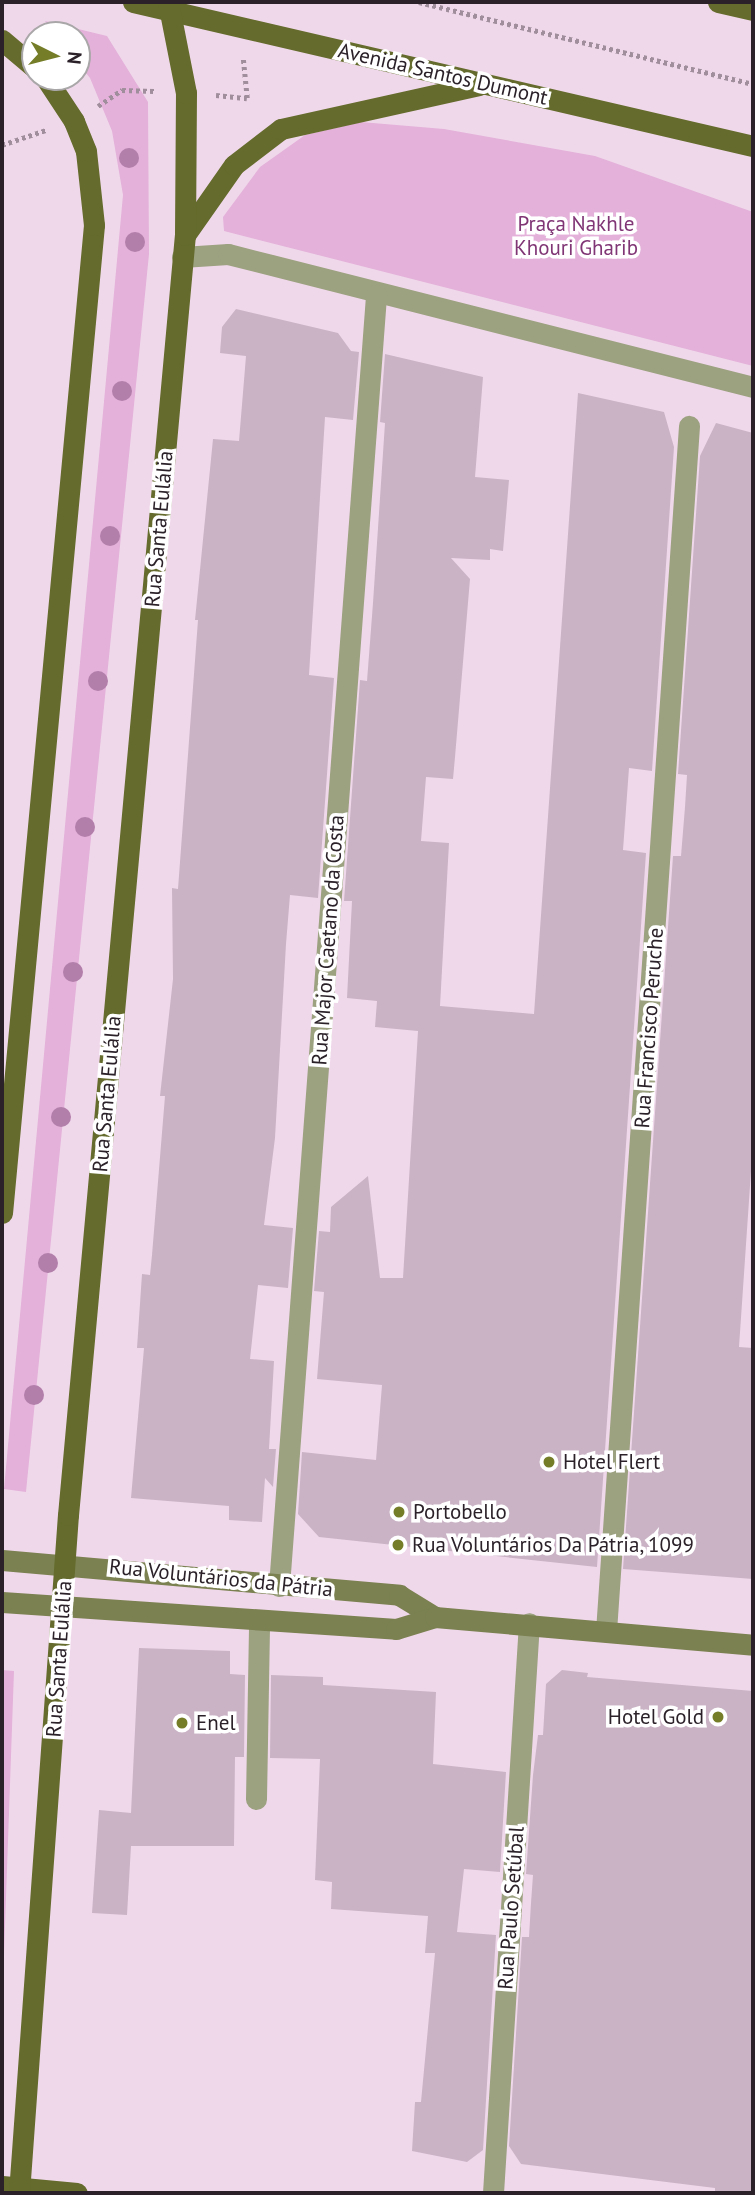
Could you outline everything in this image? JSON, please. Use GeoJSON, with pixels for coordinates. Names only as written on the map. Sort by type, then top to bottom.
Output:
{"type":"FeatureCollection","features":[{"type":"Feature","properties":{"kind":"main road","name":"Avenida Santos Dumont"},"geometry":{"type":"LineString","coordinates":[[133,2],[170,6],[753,146]]}},
{"type":"Feature","properties":{"kind":"main road"},"geometry":{"type":"LineString","coordinates":[[718,2],[753,10]]}},
{"type":"Feature","properties":{"kind":"main road","name":"Rua Santa Eulália"},"geometry":{"type":"LineString","coordinates":[[14,2189],[65,1564],[185,235],[186,93],[170,6]]}},
{"type":"Feature","properties":{"kind":"main road"},"geometry":{"type":"LineString","coordinates":[[2,40],[21,56]]}},
{"type":"Feature","properties":{"kind":"main road"},"geometry":{"type":"LineString","coordinates":[[185,235],[234,165],[281,130],[486,83]]}},
{"type":"Feature","properties":{"kind":"main road"},"geometry":{"type":"LineString","coordinates":[[2,1213],[94,225],[86,151],[74,121],[54,91]]}},
{"type":"Feature","properties":{"kind":"main road","name":"Rua Voluntários da Pátria"},"geometry":{"type":"LineString","coordinates":[[2,1560],[399,1595],[435,1617]]}},
{"type":"Feature","properties":{"kind":"main road","name":"Rua Voluntários da Pátria"},"geometry":{"type":"LineString","coordinates":[[2,1602],[63,1609],[396,1629],[435,1617],[529,1623],[753,1645]]}},
{"type":"Feature","properties":{"kind":"main road"},"geometry":{"type":"LineString","coordinates":[[14,2189],[77,2193]]}},
{"type":"Feature","properties":{"kind":"street"},"geometry":{"type":"LineString","coordinates":[[182,257],[228,254],[376,295],[753,387]]}},
{"type":"Feature","properties":{"kind":"street","name":"Rua Major Caetano da Costa"},"geometry":{"type":"LineString","coordinates":[[279,1586],[376,295]]}},
{"type":"Feature","properties":{"kind":"street","name":"Rua Francisco Peruche"},"geometry":{"type":"LineString","coordinates":[[606,1631],[689,426]]}},
{"type":"Feature","properties":{"kind":"street"},"geometry":{"type":"LineString","coordinates":[[256,1799],[259,1620]]}},
{"type":"Feature","properties":{"kind":"street","name":"Rua Paulo Setúbal"},"geometry":{"type":"LineString","coordinates":[[493,2193],[529,1623]]}},
{"type":"Feature","properties":{"kind":"path"},"geometry":{"type":"LineString","coordinates":[[419,2],[753,84]]}},
{"type":"Feature","properties":{"kind":"path"},"geometry":{"type":"LineString","coordinates":[[2,145],[74,121]]}},
{"type":"Feature","properties":{"kind":"green space"},"geometry":{"type":"Polygon","coordinates":[[[91,32],[107,36],[148,102],[149,254],[26,1492],[4,1489],[123,195],[112,131],[91,80],[91,32]]]}},
{"type":"Feature","properties":{"kind":"green space","name":"Praça Nakhle Khouri Gharib"},"geometry":{"type":"Polygon","coordinates":[[[361,122],[444,129],[595,156],[753,212],[753,366],[224,231],[223,217],[260,167],[305,135],[361,122]]]}},
{"type":"Feature","properties":{"kind":"green space"},"geometry":{"type":"Polygon","coordinates":[[[2,1670],[14,1671],[2,2011],[2,1670]]]}},
{"type":"Feature","properties":{"kind":"building"},"geometry":{"type":"Polygon","coordinates":[[[236,309],[338,333],[351,351],[359,352],[353,420],[325,417],[309,675],[334,678],[318,898],[290,895],[275,1138],[264,1225],[293,1228],[288,1288],[258,1285],[250,1359],[274,1361],[269,1449],[276,1449],[273,1487],[265,1478],[262,1522],[229,1520],[229,1506],[131,1498],[144,1348],[137,1348],[142,1274],[150,1275],[152,1255],[165,1096],[160,1096],[173,979],[172,888],[178,889],[198,620],[195,620],[213,439],[239,441],[246,356],[220,353],[222,327],[236,309]]]}},
{"type":"Feature","properties":{"kind":"building"},"geometry":{"type":"Polygon","coordinates":[[[385,354],[483,377],[475,477],[509,480],[503,551],[490,549],[490,560],[451,558],[470,579],[453,779],[426,777],[421,841],[449,843],[440,1006],[534,1014],[578,393],[664,412],[674,447],[652,771],[629,768],[623,850],[646,853],[597,1567],[319,1537],[298,1514],[302,1452],[376,1460],[382,1385],[317,1379],[324,1292],[314,1291],[319,1231],[330,1232],[331,1207],[368,1176],[380,1278],[403,1278],[418,1031],[375,1027],[377,1001],[347,998],[352,901],[344,901],[360,680],[367,681],[373,603],[385,423],[380,422],[385,354]]]}},
{"type":"Feature","properties":{"kind":"building"},"geometry":{"type":"Polygon","coordinates":[[[716,423],[753,433],[753,1142],[739,1347],[753,1348],[753,1579],[623,1569],[673,856],[681,856],[685,807],[687,775],[678,774],[700,456],[716,423]]]}},
{"type":"Feature","properties":{"kind":"building"},"geometry":{"type":"Polygon","coordinates":[[[139,1648],[230,1651],[230,1674],[245,1675],[244,1757],[235,1757],[234,1846],[131,1846],[127,1915],[92,1913],[99,1810],[131,1813],[139,1648]]]}},
{"type":"Feature","properties":{"kind":"building"},"geometry":{"type":"Polygon","coordinates":[[[562,1670],[588,1673],[587,1677],[753,1691],[753,2193],[715,2193],[715,2188],[521,2164],[509,2146],[522,1937],[529,1937],[533,1875],[526,1874],[533,1775],[538,1735],[543,1735],[546,1684],[562,1670]]]}},
{"type":"Feature","properties":{"kind":"building"},"geometry":{"type":"Polygon","coordinates":[[[271,1675],[323,1677],[323,1685],[436,1692],[433,1764],[506,1772],[500,1872],[464,1869],[457,1932],[496,1935],[483,2150],[467,2162],[412,2151],[415,2102],[421,2102],[435,1953],[425,1953],[428,1916],[331,1909],[332,1882],[315,1880],[320,1759],[270,1758],[271,1675]]]}},
{"type":"Feature","properties":{"kind":"place","name":"Hotel Flert"},"geometry":{"type":"Point","coordinates":[549,1462]}},
{"type":"Feature","properties":{"kind":"place","name":"Portobello"},"geometry":{"type":"Point","coordinates":[399,1512]}},
{"type":"Feature","properties":{"kind":"place","name":"Rua Voluntários Da Pátria, 1099"},"geometry":{"type":"Point","coordinates":[398,1545]}},
{"type":"Feature","properties":{"kind":"place","name":"Hotel Gold"},"geometry":{"type":"Point","coordinates":[718,1717]}},
{"type":"Feature","properties":{"kind":"place","name":"Enel"},"geometry":{"type":"Point","coordinates":[182,1723]}}]}
